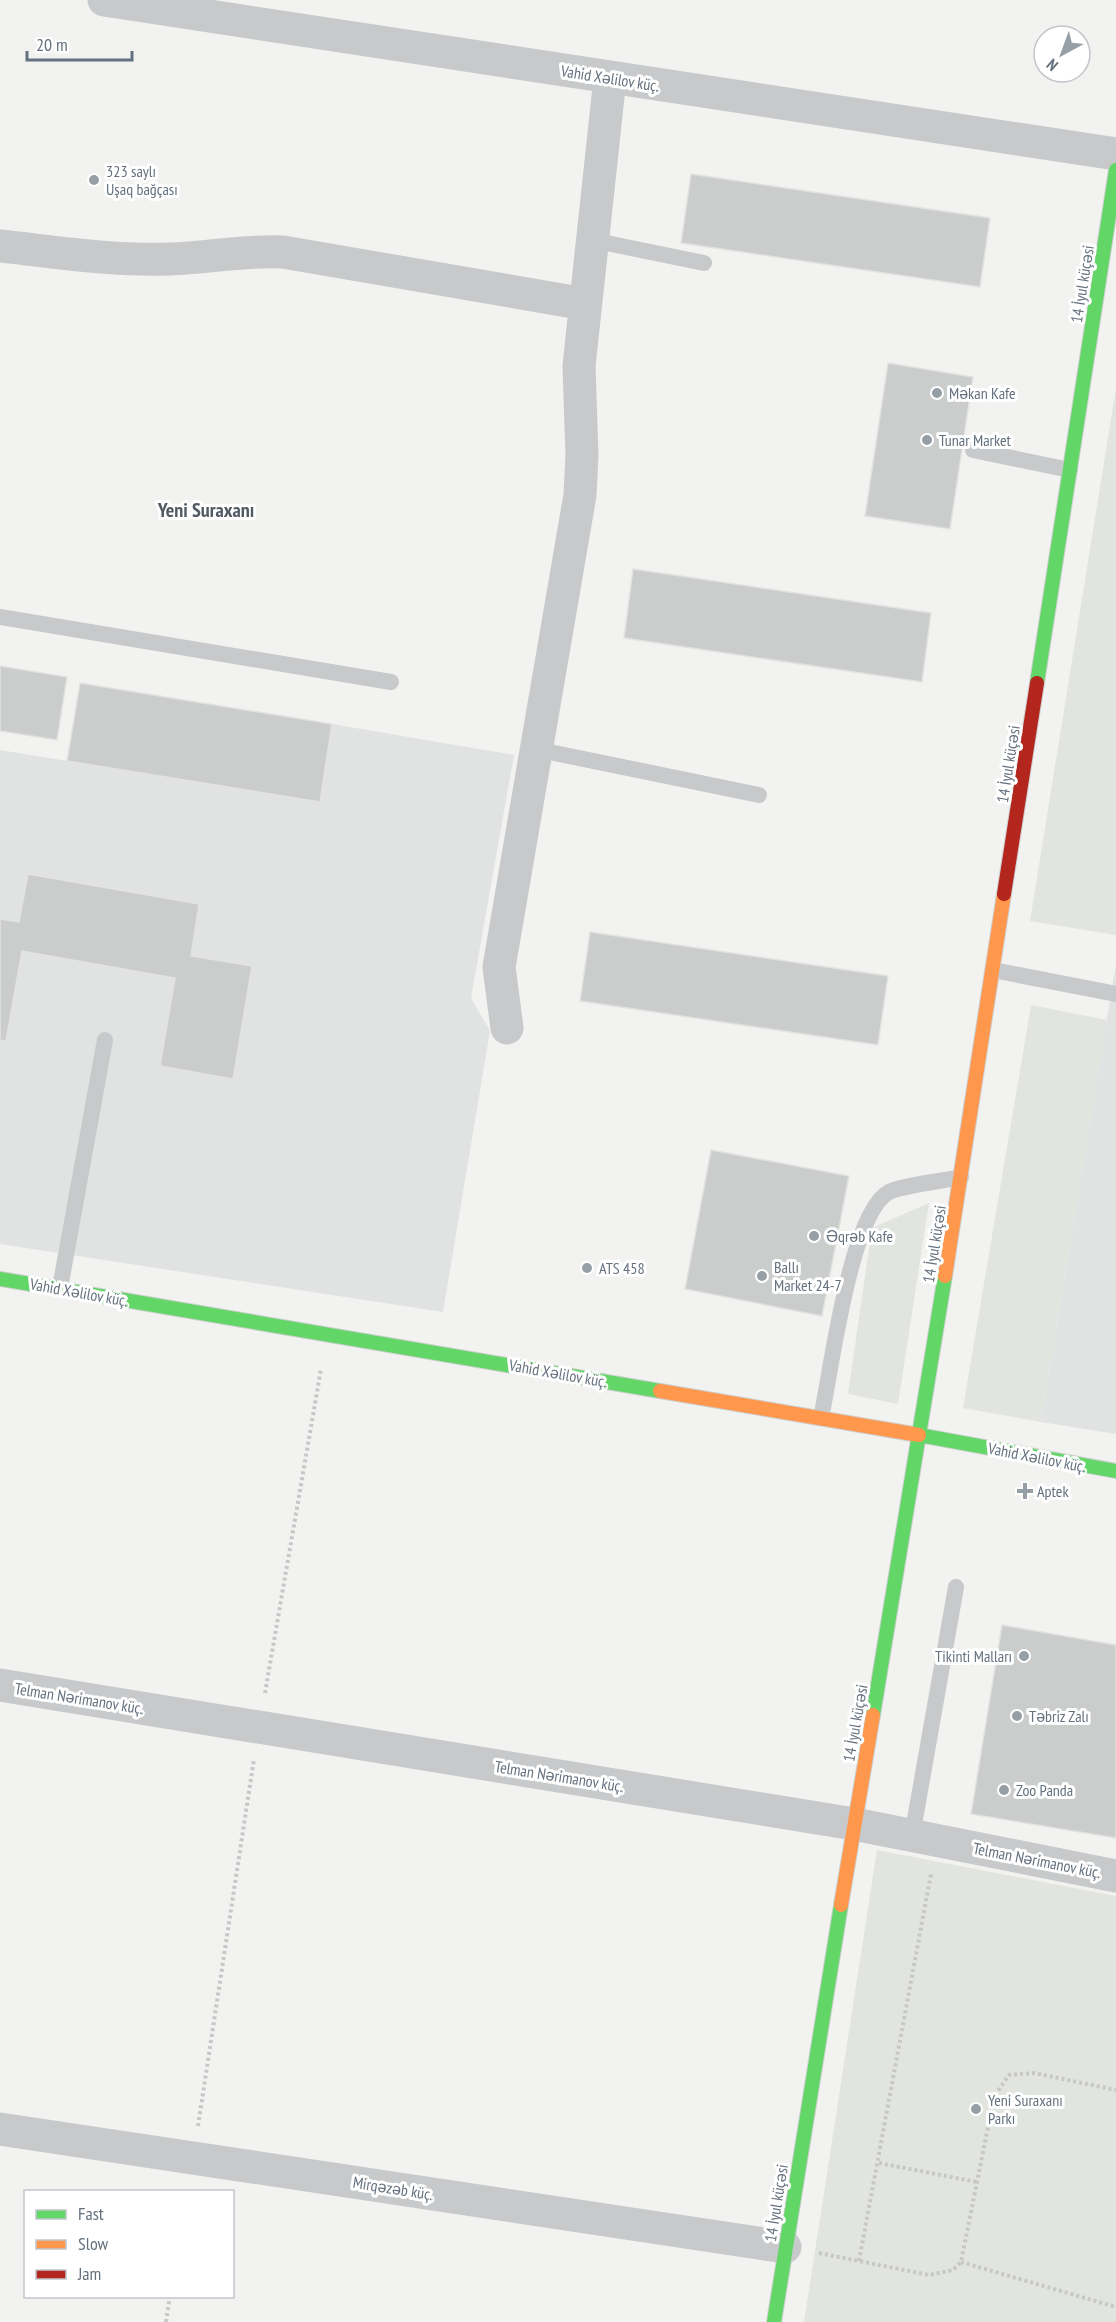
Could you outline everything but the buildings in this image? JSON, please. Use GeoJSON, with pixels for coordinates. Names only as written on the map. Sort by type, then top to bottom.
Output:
{"type":"FeatureCollection","features":[{"type":"Feature","properties":{"kind":"street","name":"Vahid Xəlilov küç."},"geometry":{"type":"LineString","coordinates":[[104,0],[1116,154]]}},
{"type":"Feature","properties":{"kind":"street"},"geometry":{"type":"LineString","coordinates":[[507,1028],[499,967],[580,495],[582,455],[579,366],[610,78]]}},
{"type":"Feature","properties":{"kind":"street","name":"14 İyul küçəsi"},"geometry":{"type":"LineString","coordinates":[[774,2322],[854,1824],[921,1435],[1115,188]]}},
{"type":"Feature","properties":{"kind":"street"},"geometry":{"type":"LineString","coordinates":[[0,246],[132,259],[171,259],[248,250],[283,252],[585,304]]}},
{"type":"Feature","properties":{"kind":"street","name":"Vahid Xəlilov küç."},"geometry":{"type":"LineString","coordinates":[[0,1279],[921,1435],[1116,1471]]}},
{"type":"Feature","properties":{"kind":"street","name":"Telman Nərimanov küç."},"geometry":{"type":"LineString","coordinates":[[0,1685],[854,1824],[1116,1876]]}},
{"type":"Feature","properties":{"kind":"street","name":"Mirqəzəb küç."},"geometry":{"type":"LineString","coordinates":[[0,2129],[785,2247]]}},
{"type":"Feature","properties":{"kind":"lane"},"geometry":{"type":"LineString","coordinates":[[592,240],[704,263]]}},
{"type":"Feature","properties":{"kind":"lane"},"geometry":{"type":"LineString","coordinates":[[973,450],[1070,470]]}},
{"type":"Feature","properties":{"kind":"lane"},"geometry":{"type":"LineString","coordinates":[[0,617],[391,682]]}},
{"type":"Feature","properties":{"kind":"lane"},"geometry":{"type":"LineString","coordinates":[[535,749],[759,795]]}},
{"type":"Feature","properties":{"kind":"lane"},"geometry":{"type":"LineString","coordinates":[[993,970],[1116,994]]}},
{"type":"Feature","properties":{"kind":"lane"},"geometry":{"type":"LineString","coordinates":[[60,1288],[105,1040]]}},
{"type":"Feature","properties":{"kind":"lane"},"geometry":{"type":"LineString","coordinates":[[821,1418],[856,1244],[870,1211],[889,1192],[961,1177]]}},
{"type":"Feature","properties":{"kind":"lane"},"geometry":{"type":"LineString","coordinates":[[912,1836],[956,1587]]}},
{"type":"Feature","properties":{"kind":"path"},"geometry":{"type":"LineString","coordinates":[[859,2261],[931,1873]]}},
{"type":"Feature","properties":{"kind":"path"},"geometry":{"type":"LineString","coordinates":[[785,2247],[929,2275],[953,2270],[961,2262],[994,2097],[1009,2074],[1034,2073],[1116,2090]]}},
{"type":"Feature","properties":{"kind":"path"},"geometry":{"type":"LineString","coordinates":[[879,2163],[977,2182]]}},
{"type":"Feature","properties":{"kind":"path"},"geometry":{"type":"LineString","coordinates":[[961,2262],[1116,2307]]}},
{"type":"Feature","properties":{"kind":"path"},"geometry":{"type":"LineString","coordinates":[[166,2322],[170,2298]]}},
{"type":"Feature","properties":{"kind":"shaded area"},"geometry":{"type":"Polygon","coordinates":[[[1116,388],[1116,935],[1030,921],[1116,388]]]}},
{"type":"Feature","properties":{"kind":"shaded area"},"geometry":{"type":"Polygon","coordinates":[[[332,724],[514,755],[471,998],[490,1031],[443,1312],[0,1244],[0,750],[320,802],[332,724]]]}},
{"type":"Feature","properties":{"kind":"shaded area"},"geometry":{"type":"Polygon","coordinates":[[[1116,964],[1116,1434],[1041,1422],[1116,964]]]}},
{"type":"Feature","properties":{"kind":"shaded area"},"geometry":{"type":"Polygon","coordinates":[[[1031,1005],[1107,1020],[1041,1422],[963,1408],[1031,1005]]]}},
{"type":"Feature","properties":{"kind":"shaded area"},"geometry":{"type":"Polygon","coordinates":[[[929,1203],[898,1404],[848,1394],[872,1228],[929,1203]]]}},
{"type":"Feature","properties":{"kind":"shaded area","name":"Yeni Suraxanı Parkı"},"geometry":{"type":"Polygon","coordinates":[[[877,1850],[1116,1896],[1116,2322],[804,2322],[877,1850]]]}},
{"type":"Feature","properties":{"kind":"traffic: fast"},"geometry":{"type":"LineString","coordinates":[[1037,683],[1116,170]]}},
{"type":"Feature","properties":{"kind":"traffic: fast"},"geometry":{"type":"LineString","coordinates":[[873,1715],[945,1276]]}},
{"type":"Feature","properties":{"kind":"traffic: fast"},"geometry":{"type":"LineString","coordinates":[[0,1279],[660,1391]]}},
{"type":"Feature","properties":{"kind":"traffic: fast"},"geometry":{"type":"LineString","coordinates":[[919,1435],[1116,1471]]}},
{"type":"Feature","properties":{"kind":"traffic: fast"},"geometry":{"type":"LineString","coordinates":[[774,2322],[841,1905]]}},
{"type":"Feature","properties":{"kind":"traffic: slow"},"geometry":{"type":"LineString","coordinates":[[945,1276],[1004,894]]}},
{"type":"Feature","properties":{"kind":"traffic: slow"},"geometry":{"type":"LineString","coordinates":[[660,1391],[919,1435]]}},
{"type":"Feature","properties":{"kind":"traffic: slow"},"geometry":{"type":"LineString","coordinates":[[841,1905],[873,1715]]}},
{"type":"Feature","properties":{"kind":"traffic: jam"},"geometry":{"type":"LineString","coordinates":[[1004,894],[1037,683]]}},
{"type":"Feature","properties":{"kind":"place","name":"323 saylı Uşaq bağçası"},"geometry":{"type":"Point","coordinates":[94,180]}},
{"type":"Feature","properties":{"kind":"place","name":"Məkan Kafe"},"geometry":{"type":"Point","coordinates":[937,393]}},
{"type":"Feature","properties":{"kind":"place","name":"Tunar Market"},"geometry":{"type":"Point","coordinates":[927,440]}},
{"type":"Feature","properties":{"kind":"place","name":"Əqrəb Kafe"},"geometry":{"type":"Point","coordinates":[814,1236]}},
{"type":"Feature","properties":{"kind":"place","name":"ATS 458"},"geometry":{"type":"Point","coordinates":[587,1268]}},
{"type":"Feature","properties":{"kind":"place","name":"Ballı Market 24-7"},"geometry":{"type":"Point","coordinates":[762,1276]}},
{"type":"Feature","properties":{"kind":"place","name":"Aptek"},"geometry":{"type":"Point","coordinates":[1025,1491]}},
{"type":"Feature","properties":{"kind":"place","name":"Tikinti Malları"},"geometry":{"type":"Point","coordinates":[1024,1656]}},
{"type":"Feature","properties":{"kind":"place","name":"Təbriz Zalı"},"geometry":{"type":"Point","coordinates":[1017,1716]}},
{"type":"Feature","properties":{"kind":"place","name":"Zoo Panda"},"geometry":{"type":"Point","coordinates":[1004,1790]}},
{"type":"Feature","properties":{"kind":"place","name":"Yeni Suraxanı Parkı"},"geometry":{"type":"Point","coordinates":[976,2109]}},
{"type":"Feature","properties":{"kind":"district","name":"Yeni Suraxanı"},"geometry":{"type":"Point","coordinates":[206,510]}}]}
